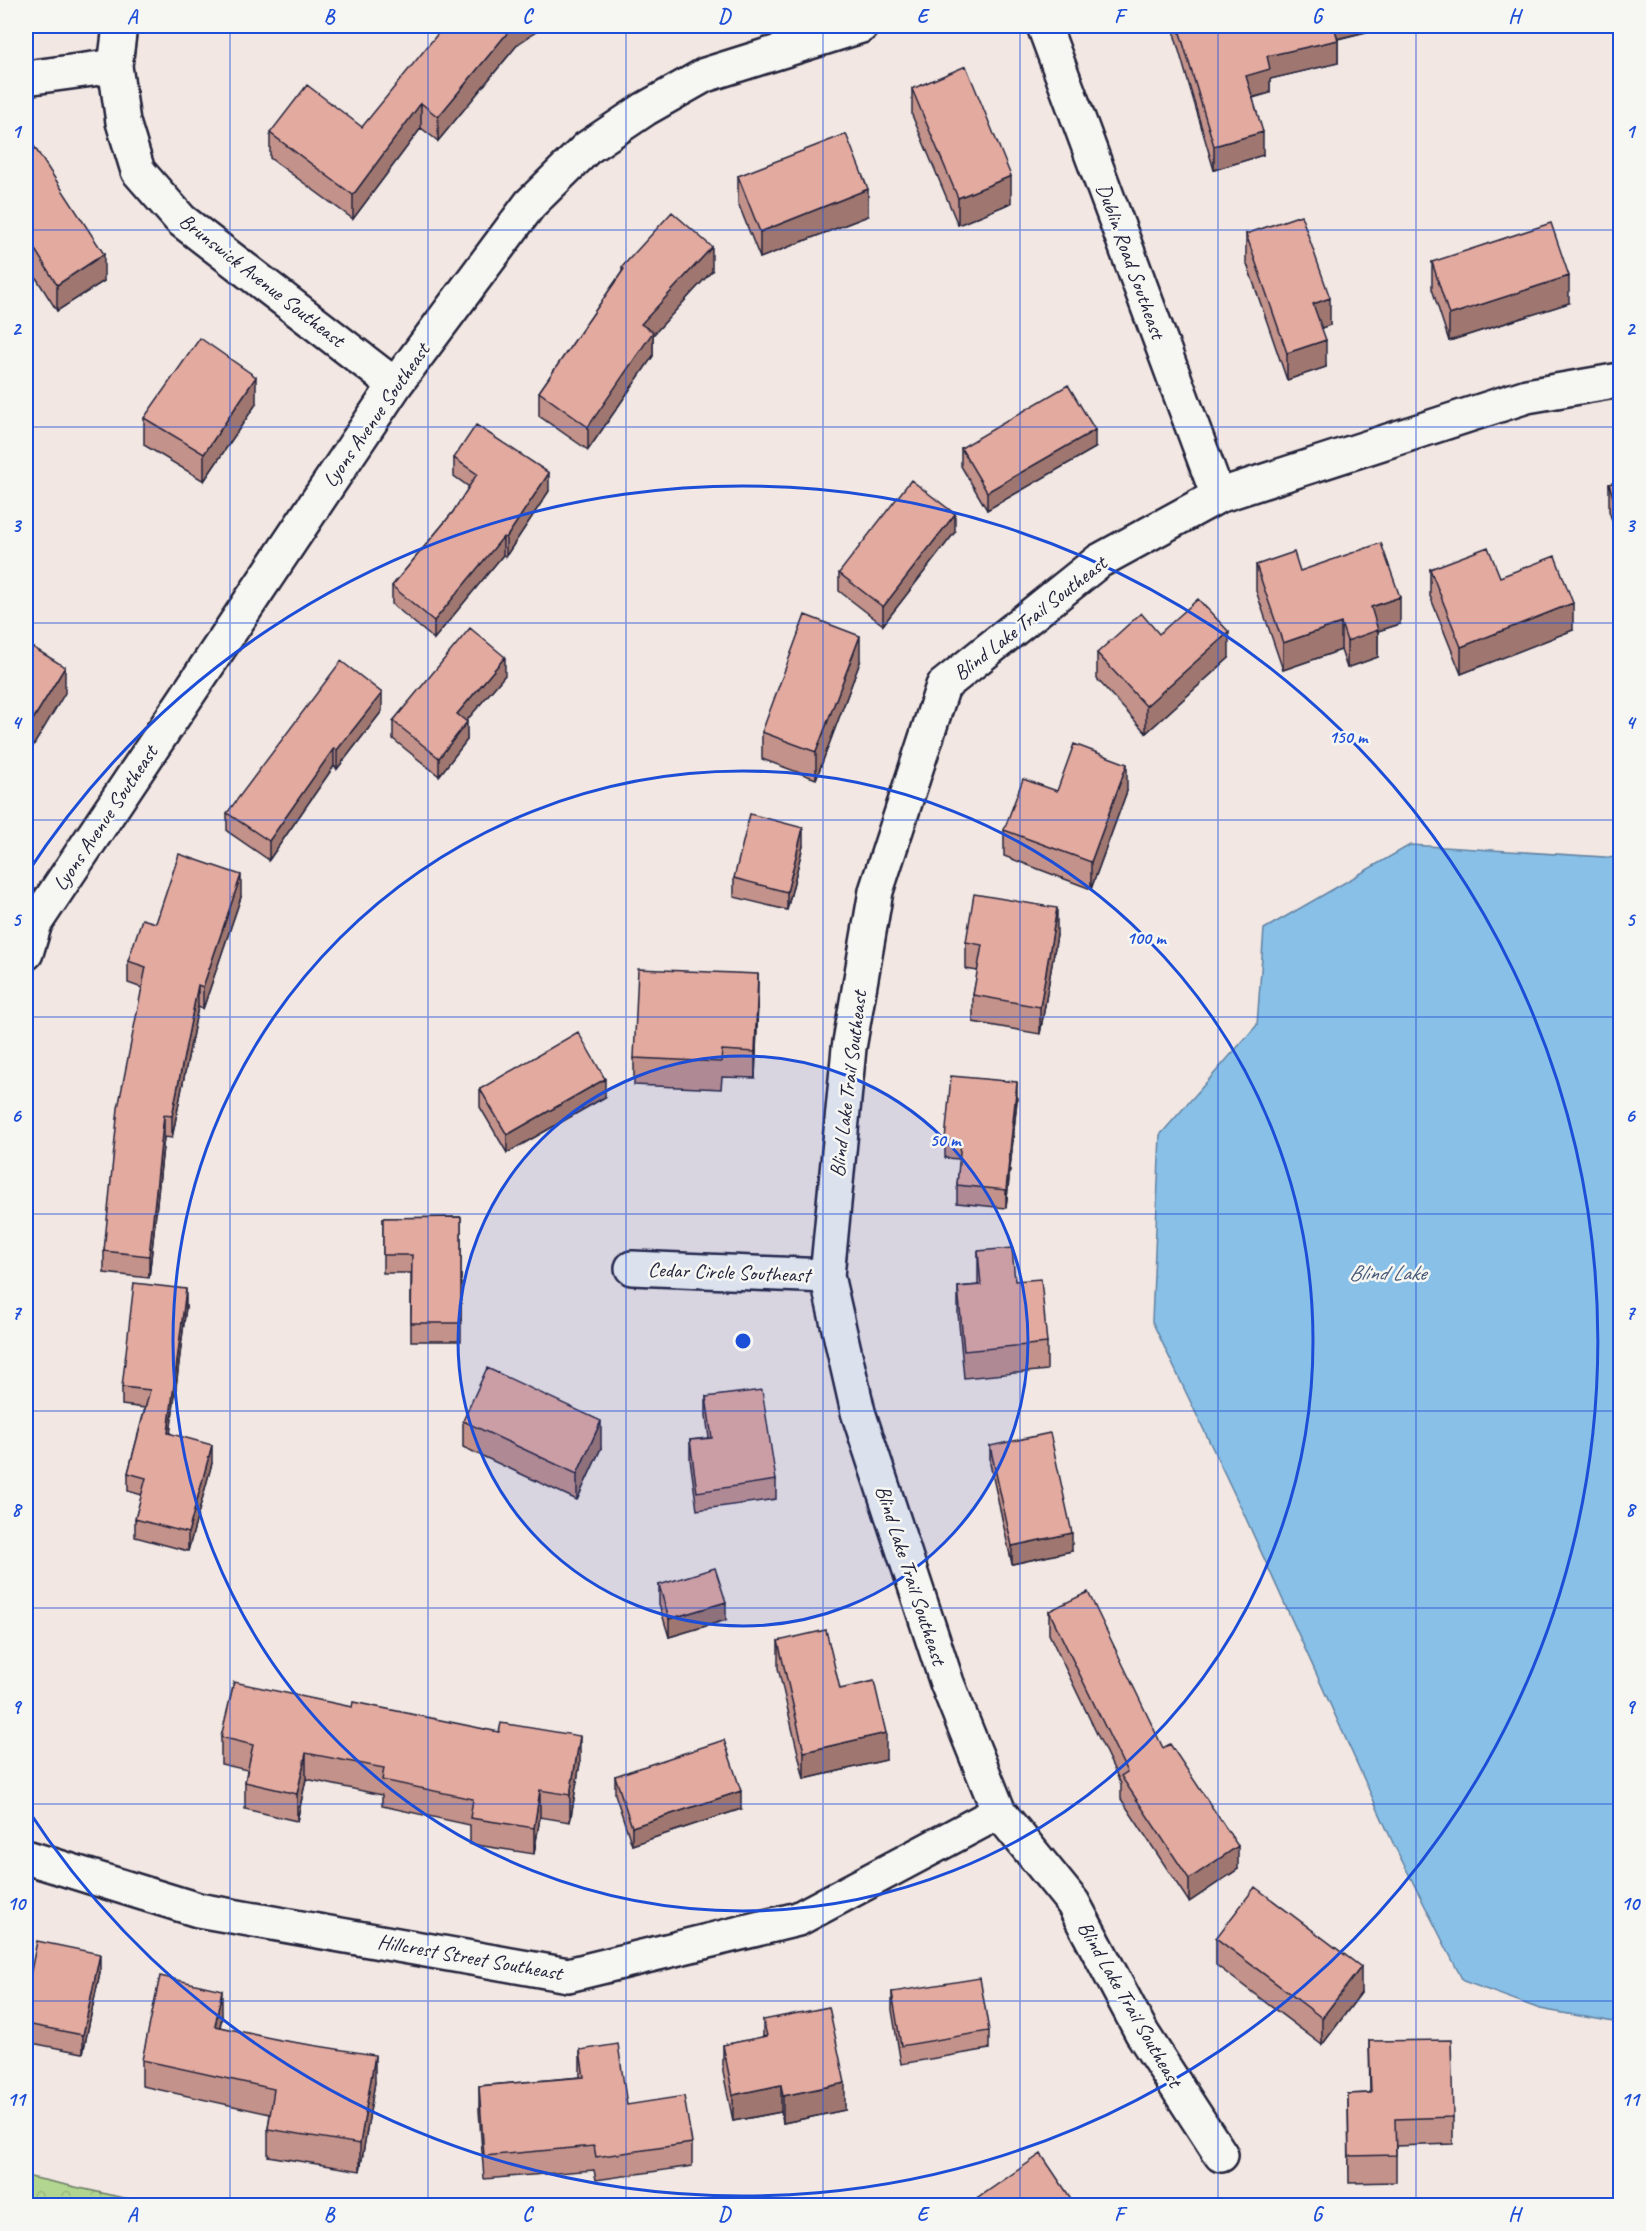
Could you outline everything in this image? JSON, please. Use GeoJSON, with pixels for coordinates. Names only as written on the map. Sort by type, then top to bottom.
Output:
{"type":"FeatureCollection","features":[{"type":"Feature","properties":{"kind":"street","name":"Brunswick Avenue Southeast"},"geometry":{"type":"LineString","coordinates":[[120,26],[115,66],[123,122],[138,171],[181,220],[395,386]]}},
{"type":"Feature","properties":{"kind":"street","name":"Lyons Avenue Southeast"},"geometry":{"type":"LineString","coordinates":[[26,953],[35,923],[395,386],[530,204],[587,147],[645,109],[705,75],[861,26]]}},
{"type":"Feature","properties":{"kind":"street","name":"Dublin Road Southeast"},"geometry":{"type":"LineString","coordinates":[[1044,26],[1218,496]]}},
{"type":"Feature","properties":{"kind":"street"},"geometry":{"type":"LineString","coordinates":[[26,78],[115,66]]}},
{"type":"Feature","properties":{"kind":"street","name":"Blind Lake Trail Southeast"},"geometry":{"type":"LineString","coordinates":[[1221,2155],[1142,2033],[1072,1903],[999,1812],[947,1683],[858,1412],[827,1276],[849,1048],[876,891],[943,686],[1099,561],[1218,496],[1527,396],[1620,380]]}},
{"type":"Feature","properties":{"kind":"street","name":"Cedar Circle Southeast"},"geometry":{"type":"LineString","coordinates":[[632,1268],[827,1276]]}},
{"type":"Feature","properties":{"kind":"street","name":"Hillcrest Street Southeast"},"geometry":{"type":"LineString","coordinates":[[26,1857],[198,1910],[568,1975],[798,1919],[999,1812]]}},
{"type":"Feature","properties":{"kind":"green space"},"geometry":{"type":"Polygon","coordinates":[[[26,2176],[156,2205],[26,2205],[26,2176]]]}},
{"type":"Feature","properties":{"kind":"water","name":"Blind Lake"},"geometry":{"type":"Polygon","coordinates":[[[1410,845],[1620,858],[1620,2023],[1540,2009],[1463,1981],[1393,1843],[1243,1512],[1152,1321],[1160,1135],[1257,1025],[1264,929],[1410,845]]]}},
{"type":"Feature","properties":{"kind":"building"},"geometry":{"type":"Polygon","coordinates":[[[444,26],[513,26],[438,117],[421,103],[353,195],[270,133],[307,85],[362,127],[444,26]]]}},
{"type":"Feature","properties":{"kind":"building"},"geometry":{"type":"Polygon","coordinates":[[[1178,26],[1334,26],[1338,40],[1267,56],[1270,69],[1246,76],[1263,132],[1214,146],[1178,26]]]}},
{"type":"Feature","properties":{"kind":"building"},"geometry":{"type":"Polygon","coordinates":[[[966,66],[1011,176],[958,198],[912,89],[966,66]]]}},
{"type":"Feature","properties":{"kind":"building"},"geometry":{"type":"Polygon","coordinates":[[[26,134],[104,254],[57,285],[26,235],[26,134]]]}},
{"type":"Feature","properties":{"kind":"building"},"geometry":{"type":"Polygon","coordinates":[[[846,134],[868,189],[760,232],[738,176],[846,134]]]}},
{"type":"Feature","properties":{"kind":"building"},"geometry":{"type":"Polygon","coordinates":[[[672,212],[712,247],[641,324],[653,332],[588,427],[539,392],[624,269],[622,267],[672,212]]]}},
{"type":"Feature","properties":{"kind":"building"},"geometry":{"type":"Polygon","coordinates":[[[1301,215],[1330,298],[1313,304],[1326,340],[1287,353],[1246,234],[1301,215]]]}},
{"type":"Feature","properties":{"kind":"building"},"geometry":{"type":"Polygon","coordinates":[[[1551,223],[1569,276],[1449,315],[1432,262],[1551,223]]]}},
{"type":"Feature","properties":{"kind":"building"},"geometry":{"type":"Polygon","coordinates":[[[200,338],[256,377],[204,454],[144,418],[200,338]]]}},
{"type":"Feature","properties":{"kind":"building"},"geometry":{"type":"Polygon","coordinates":[[[1068,385],[1095,430],[987,492],[961,448],[1068,385]]]}},
{"type":"Feature","properties":{"kind":"building"},"geometry":{"type":"Polygon","coordinates":[[[476,425],[549,473],[506,538],[503,537],[434,621],[392,586],[453,512],[477,474],[454,458],[476,425]]]}},
{"type":"Feature","properties":{"kind":"building"},"geometry":{"type":"Polygon","coordinates":[[[911,480],[955,514],[883,607],[839,573],[911,480]]]}},
{"type":"Feature","properties":{"kind":"building"},"geometry":{"type":"Polygon","coordinates":[[[1620,481],[1620,519],[1609,484],[1620,481]]]}},
{"type":"Feature","properties":{"kind":"building"},"geometry":{"type":"Polygon","coordinates":[[[1381,543],[1400,597],[1371,607],[1378,630],[1347,641],[1341,623],[1283,643],[1256,565],[1294,552],[1300,571],[1381,543]]]}},
{"type":"Feature","properties":{"kind":"building"},"geometry":{"type":"Polygon","coordinates":[[[1488,547],[1500,577],[1555,556],[1573,603],[1461,647],[1430,569],[1488,547]]]}},
{"type":"Feature","properties":{"kind":"building"},"geometry":{"type":"Polygon","coordinates":[[[1198,599],[1229,632],[1146,706],[1097,653],[1141,613],[1159,634],[1198,599]]]}},
{"type":"Feature","properties":{"kind":"building"},"geometry":{"type":"Polygon","coordinates":[[[805,615],[860,636],[816,752],[762,732],[805,615]]]}},
{"type":"Feature","properties":{"kind":"building"},"geometry":{"type":"Polygon","coordinates":[[[470,628],[505,657],[457,714],[467,722],[439,758],[393,721],[470,628]]]}},
{"type":"Feature","properties":{"kind":"building"},"geometry":{"type":"Polygon","coordinates":[[[26,643],[65,667],[26,731],[26,643]]]}},
{"type":"Feature","properties":{"kind":"building"},"geometry":{"type":"Polygon","coordinates":[[[341,661],[382,693],[337,750],[334,748],[269,841],[227,813],[341,661]]]}},
{"type":"Feature","properties":{"kind":"building"},"geometry":{"type":"Polygon","coordinates":[[[1074,744],[1127,764],[1091,862],[1004,830],[1023,779],[1057,791],[1074,744]]]}},
{"type":"Feature","properties":{"kind":"building"},"geometry":{"type":"Polygon","coordinates":[[[750,814],[803,828],[787,892],[734,878],[750,814]]]}},
{"type":"Feature","properties":{"kind":"building"},"geometry":{"type":"Polygon","coordinates":[[[179,854],[241,875],[203,987],[198,985],[172,1116],[164,1115],[149,1256],[104,1251],[118,1108],[146,967],[128,961],[142,919],[156,923],[179,854]]]}},
{"type":"Feature","properties":{"kind":"building"},"geometry":{"type":"Polygon","coordinates":[[[974,894],[1057,908],[1040,1007],[973,995],[982,945],[966,942],[974,894]]]}},
{"type":"Feature","properties":{"kind":"building"},"geometry":{"type":"Polygon","coordinates":[[[638,969],[758,974],[755,1052],[722,1050],[721,1062],[634,1058],[638,969]]]}},
{"type":"Feature","properties":{"kind":"building"},"geometry":{"type":"Polygon","coordinates":[[[578,1032],[605,1079],[507,1135],[480,1089],[578,1032]]]}},
{"type":"Feature","properties":{"kind":"building"},"geometry":{"type":"Polygon","coordinates":[[[951,1076],[1017,1082],[1006,1190],[957,1185],[961,1141],[945,1140],[951,1076]]]}},
{"type":"Feature","properties":{"kind":"building"},"geometry":{"type":"Polygon","coordinates":[[[461,1217],[461,1323],[411,1323],[412,1255],[383,1255],[383,1218],[461,1217]]]}},
{"type":"Feature","properties":{"kind":"building"},"geometry":{"type":"Polygon","coordinates":[[[1012,1248],[1015,1281],[1041,1279],[1047,1343],[964,1351],[958,1287],[981,1285],[978,1251],[1012,1248]]]}},
{"type":"Feature","properties":{"kind":"building"},"geometry":{"type":"Polygon","coordinates":[[[134,1283],[186,1289],[168,1433],[212,1445],[188,1533],[135,1519],[146,1478],[128,1473],[150,1390],[122,1387],[134,1283]]]}},
{"type":"Feature","properties":{"kind":"building"},"geometry":{"type":"Polygon","coordinates":[[[487,1368],[601,1421],[577,1474],[463,1421],[487,1368]]]}},
{"type":"Feature","properties":{"kind":"building"},"geometry":{"type":"Polygon","coordinates":[[[762,1390],[776,1480],[697,1492],[690,1440],[712,1438],[706,1397],[762,1390]]]}},
{"type":"Feature","properties":{"kind":"building"},"geometry":{"type":"Polygon","coordinates":[[[1050,1433],[1072,1533],[1012,1546],[990,1446],[1050,1433]]]}},
{"type":"Feature","properties":{"kind":"building"},"geometry":{"type":"Polygon","coordinates":[[[715,1568],[726,1602],[669,1619],[659,1585],[715,1568]]]}},
{"type":"Feature","properties":{"kind":"building"},"geometry":{"type":"Polygon","coordinates":[[[1088,1592],[1163,1748],[1170,1744],[1238,1846],[1189,1879],[1121,1776],[1127,1772],[1049,1611],[1088,1592]]]}},
{"type":"Feature","properties":{"kind":"building"},"geometry":{"type":"Polygon","coordinates":[[[826,1630],[840,1689],[874,1681],[886,1733],[804,1752],[778,1641],[826,1630]]]}},
{"type":"Feature","properties":{"kind":"building"},"geometry":{"type":"Polygon","coordinates":[[[234,1682],[352,1707],[353,1702],[499,1732],[501,1723],[580,1736],[570,1795],[540,1790],[534,1828],[470,1818],[473,1799],[382,1780],[384,1768],[306,1753],[297,1794],[245,1782],[253,1745],[221,1737],[234,1682]]]}},
{"type":"Feature","properties":{"kind":"building"},"geometry":{"type":"Polygon","coordinates":[[[724,1740],[741,1791],[632,1827],[615,1776],[724,1740]]]}},
{"type":"Feature","properties":{"kind":"building"},"geometry":{"type":"Polygon","coordinates":[[[1255,1887],[1361,1967],[1322,2018],[1216,1938],[1255,1887]]]}},
{"type":"Feature","properties":{"kind":"building"},"geometry":{"type":"Polygon","coordinates":[[[37,1941],[100,1954],[83,2035],[26,2024],[26,1996],[37,1941]]]}},
{"type":"Feature","properties":{"kind":"building"},"geometry":{"type":"Polygon","coordinates":[[[160,1976],[222,1990],[215,2026],[280,2040],[375,2055],[360,2144],[268,2129],[274,2089],[142,2060],[160,1976]]]}},
{"type":"Feature","properties":{"kind":"building"},"geometry":{"type":"Polygon","coordinates":[[[980,1978],[989,2031],[901,2046],[892,1992],[980,1978]]]}},
{"type":"Feature","properties":{"kind":"building"},"geometry":{"type":"Polygon","coordinates":[[[829,2007],[845,2083],[783,2096],[781,2085],[733,2095],[723,2045],[767,2036],[763,2020],[829,2007]]]}},
{"type":"Feature","properties":{"kind":"building"},"geometry":{"type":"Polygon","coordinates":[[[1451,2040],[1453,2117],[1395,2119],[1396,2155],[1349,2156],[1348,2094],[1371,2093],[1369,2041],[1451,2040]]]}},
{"type":"Feature","properties":{"kind":"building"},"geometry":{"type":"Polygon","coordinates":[[[618,2044],[627,2105],[684,2096],[692,2143],[596,2157],[594,2146],[484,2156],[479,2086],[584,2077],[580,2050],[618,2044]]]}},
{"type":"Feature","properties":{"kind":"building"},"geometry":{"type":"Polygon","coordinates":[[[1041,2154],[1074,2203],[1070,2205],[983,2205],[978,2198],[1041,2154]]]}}]}
